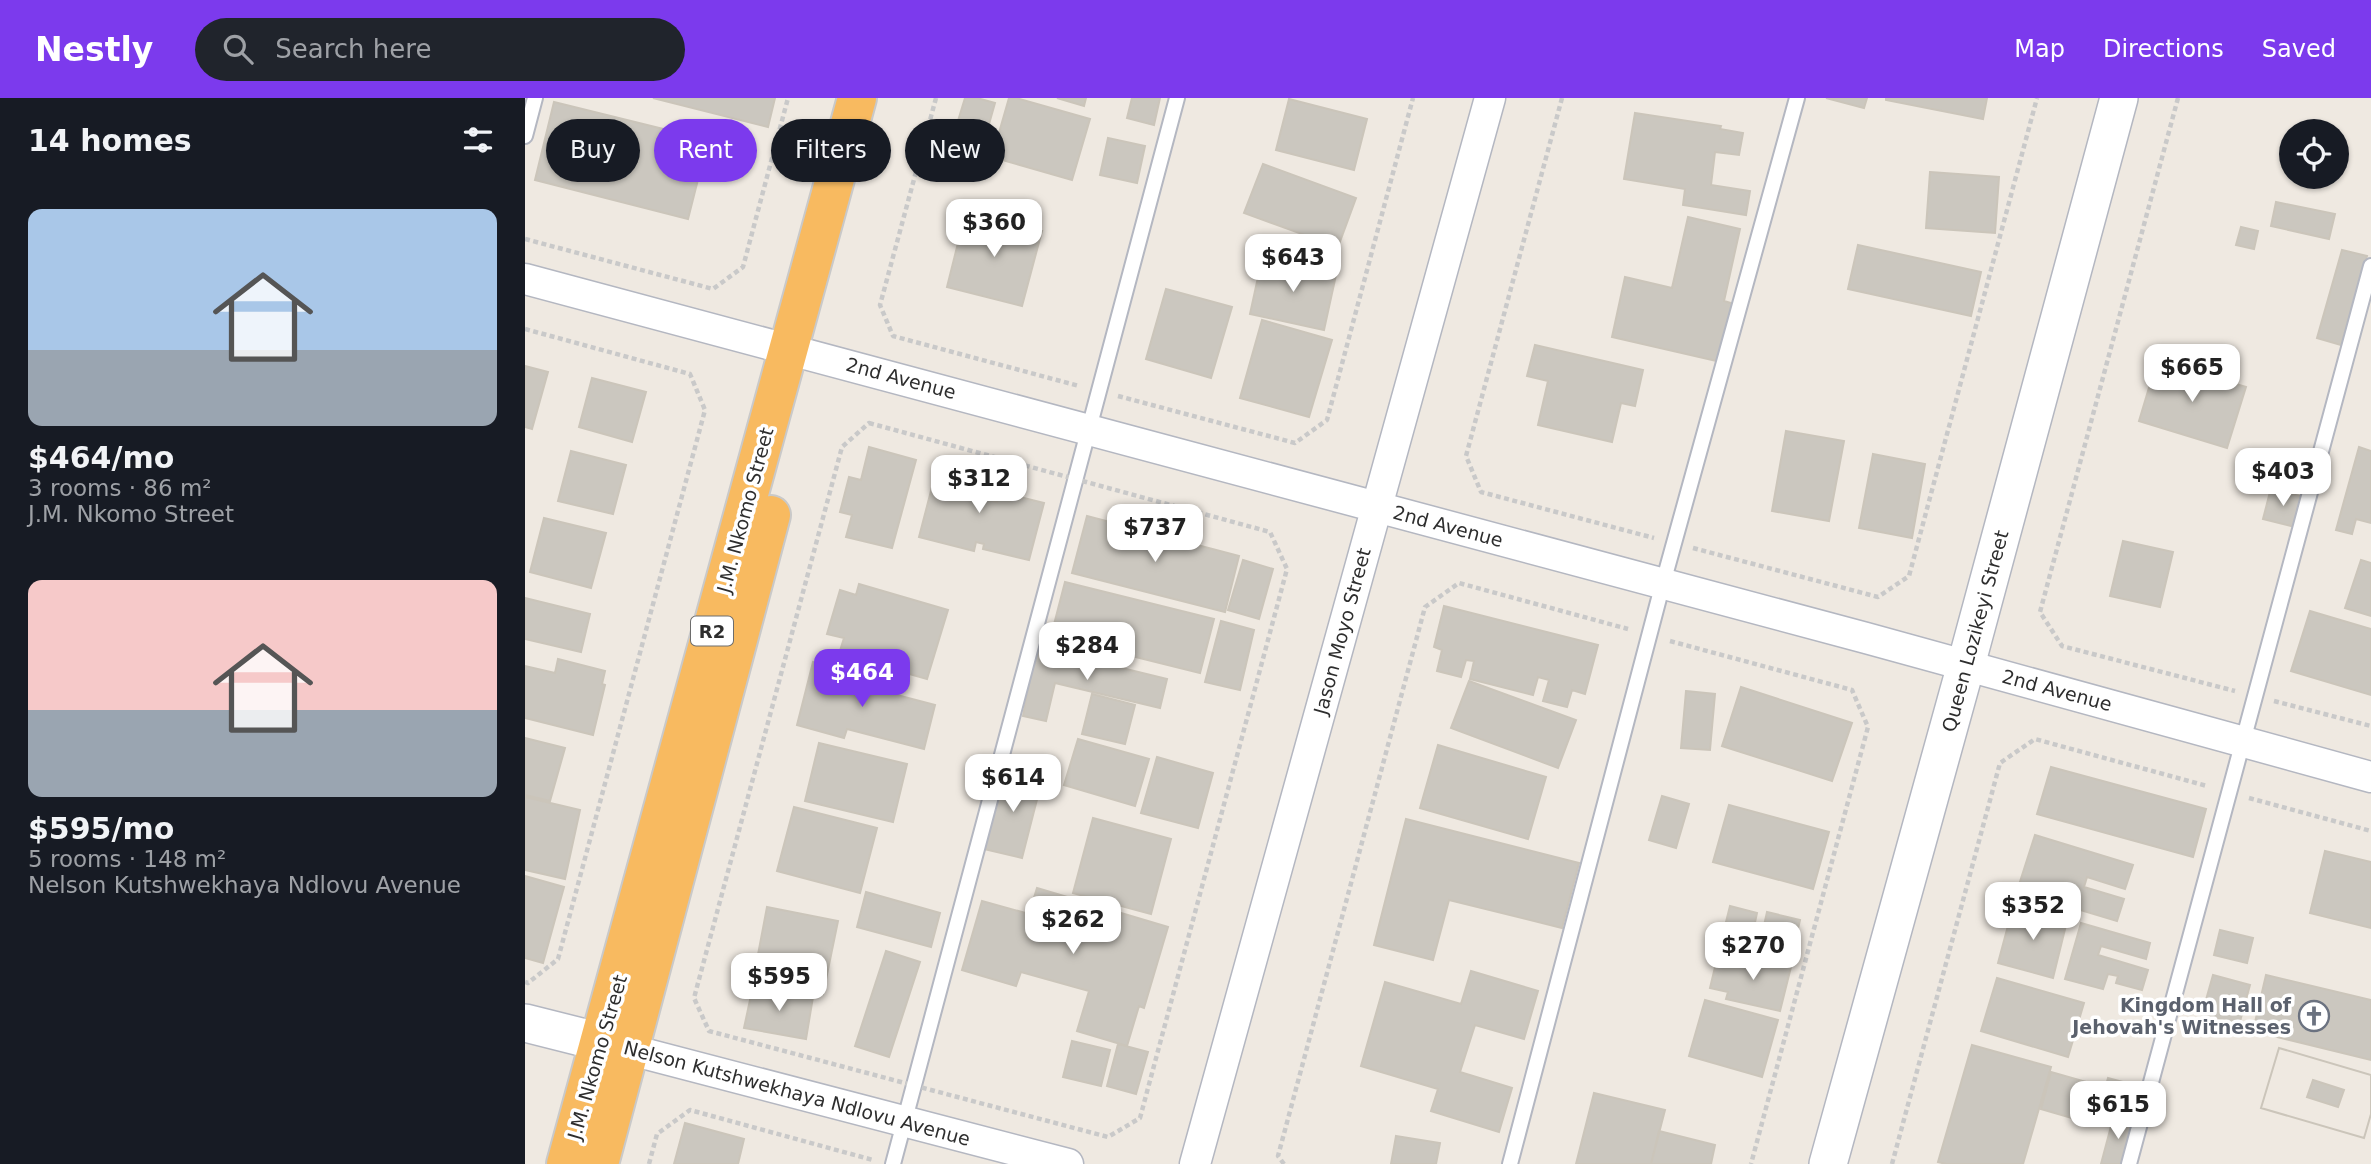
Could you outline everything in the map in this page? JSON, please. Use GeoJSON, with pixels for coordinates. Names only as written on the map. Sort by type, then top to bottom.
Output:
{"type":"FeatureCollection","features":[{"type":"Feature","properties":{"kind":"highway","name":"J.M. Nkomo Street"},"geometry":{"type":"LineString","coordinates":[[599,1164],[615,1046],[802,351],[857,98]]}},
{"type":"Feature","properties":{"kind":"highway","name":"J.M. Nkomo Street"},"geometry":{"type":"LineString","coordinates":[[802,351],[885,98]]}},
{"type":"Feature","properties":{"kind":"highway","name":"J.M. Nkomo Street"},"geometry":{"type":"LineString","coordinates":[[566,1164],[615,1046]]}},
{"type":"Feature","properties":{"kind":"street","name":"Jason Moyo Street"},"geometry":{"type":"LineString","coordinates":[[1195,1164],[1490,98]]}},
{"type":"Feature","properties":{"kind":"street","name":"Queen Lozikeyi Street"},"geometry":{"type":"LineString","coordinates":[[1828,1164],[2119,98]]}},
{"type":"Feature","properties":{"kind":"street","name":"2nd Avenue"},"geometry":{"type":"LineString","coordinates":[[525,279],[1663,583],[2371,777]]}},
{"type":"Feature","properties":{"kind":"street","name":"Nelson Kutshwekhaya Ndlovu Avenue"},"geometry":{"type":"LineString","coordinates":[[525,1023],[1068,1164]]}},
{"type":"Feature","properties":{"kind":"lane"},"geometry":{"type":"LineString","coordinates":[[525,136],[535,98]]}},
{"type":"Feature","properties":{"kind":"lane"},"geometry":{"type":"LineString","coordinates":[[893,1164],[1177,98]]}},
{"type":"Feature","properties":{"kind":"lane"},"geometry":{"type":"LineString","coordinates":[[1510,1164],[1663,583],[1797,98]]}},
{"type":"Feature","properties":{"kind":"lane"},"geometry":{"type":"LineString","coordinates":[[2129,1164],[2371,266]]}},
{"type":"Feature","properties":{"kind":"path"},"geometry":{"type":"LineString","coordinates":[[525,239],[713,289],[743,267],[788,98]]}},
{"type":"Feature","properties":{"kind":"path"},"geometry":{"type":"LineString","coordinates":[[2178,98],[2040,611],[2062,646],[2371,726]]}},
{"type":"Feature","properties":{"kind":"path"},"geometry":{"type":"LineString","coordinates":[[525,329],[690,374],[705,410],[558,958],[528,983],[525,982]]}},
{"type":"Feature","properties":{"kind":"path"},"geometry":{"type":"LineString","coordinates":[[1283,1164],[1278,1156],[1425,607],[1459,583],[1852,690],[1868,727],[1751,1164]]}},
{"type":"Feature","properties":{"kind":"path"},"geometry":{"type":"LineString","coordinates":[[1892,1164],[2000,764],[2035,739],[2371,831]]}},
{"type":"Feature","properties":{"kind":"path"},"geometry":{"type":"LineString","coordinates":[[649,1164],[657,1134],[690,1110],[886,1164]]}},
{"type":"Feature","properties":{"kind":"building"},"geometry":{"type":"Polygon","coordinates":[[[653,98],[775,98],[768,127],[757,124],[757,119],[736,119],[653,98]]]}},
{"type":"Feature","properties":{"kind":"building"},"geometry":{"type":"Polygon","coordinates":[[[965,98],[995,103],[990,119],[959,119],[965,98]]]}},
{"type":"Feature","properties":{"kind":"building"},"geometry":{"type":"Polygon","coordinates":[[[1009,98],[1016,98],[1090,119],[1072,180],[1005,161],[1003,119],[1009,98]]]}},
{"type":"Feature","properties":{"kind":"building"},"geometry":{"type":"Polygon","coordinates":[[[1057,98],[1086,98],[1084,106],[1057,98]]]}},
{"type":"Feature","properties":{"kind":"building"},"geometry":{"type":"Polygon","coordinates":[[[1132,98],[1160,98],[1154,125],[1127,118],[1132,98]]]}},
{"type":"Feature","properties":{"kind":"building"},"geometry":{"type":"Polygon","coordinates":[[[1826,98],[1867,98],[1864,108],[1826,98]]]}},
{"type":"Feature","properties":{"kind":"building"},"geometry":{"type":"Polygon","coordinates":[[[1886,98],[1987,98],[1983,119],[1886,98]]]}},
{"type":"Feature","properties":{"kind":"building"},"geometry":{"type":"Polygon","coordinates":[[[1289,99],[1367,119],[1354,170],[1276,150],[1289,99]]]}},
{"type":"Feature","properties":{"kind":"building"},"geometry":{"type":"Polygon","coordinates":[[[554,102],[623,119],[550,119],[554,102]]]}},
{"type":"Feature","properties":{"kind":"building"},"geometry":{"type":"Polygon","coordinates":[[[1635,113],[1721,126],[1720,129],[1743,133],[1739,155],[1715,152],[1711,185],[1750,191],[1746,215],[1683,205],[1685,189],[1624,179],[1635,113]]]}},
{"type":"Feature","properties":{"kind":"building"},"geometry":{"type":"Polygon","coordinates":[[[640,123],[654,127],[654,182],[697,182],[688,219],[535,180],[546,135],[546,182],[640,182],[640,123]]]}},
{"type":"Feature","properties":{"kind":"building"},"geometry":{"type":"Polygon","coordinates":[[[1108,138],[1145,146],[1137,183],[1100,175],[1108,138]]]}},
{"type":"Feature","properties":{"kind":"building"},"geometry":{"type":"Polygon","coordinates":[[[1263,164],[1356,198],[1338,247],[1244,213],[1263,164]]]}},
{"type":"Feature","properties":{"kind":"building"},"geometry":{"type":"Polygon","coordinates":[[[1930,172],[1999,177],[1995,233],[1926,228],[1930,172]]]}},
{"type":"Feature","properties":{"kind":"building"},"geometry":{"type":"Polygon","coordinates":[[[2276,202],[2335,214],[2329,239],[2271,226],[2276,202]]]}},
{"type":"Feature","properties":{"kind":"building"},"geometry":{"type":"Polygon","coordinates":[[[966,211],[1042,231],[1022,306],[947,287],[966,211]]]}},
{"type":"Feature","properties":{"kind":"building"},"geometry":{"type":"Polygon","coordinates":[[[1688,217],[1740,229],[1724,301],[1734,304],[1721,362],[1612,337],[1625,277],[1672,288],[1688,217]]]}},
{"type":"Feature","properties":{"kind":"building"},"geometry":{"type":"Polygon","coordinates":[[[2241,227],[2258,231],[2254,249],[2236,245],[2241,227]]]}},
{"type":"Feature","properties":{"kind":"building"},"geometry":{"type":"Polygon","coordinates":[[[1858,245],[1981,272],[1971,316],[1848,289],[1858,245]]]}},
{"type":"Feature","properties":{"kind":"building"},"geometry":{"type":"Polygon","coordinates":[[[2342,250],[2367,256],[2341,345],[2317,338],[2342,250]]]}},
{"type":"Feature","properties":{"kind":"building"},"geometry":{"type":"Polygon","coordinates":[[[1262,259],[1336,275],[1324,330],[1250,314],[1262,259]]]}},
{"type":"Feature","properties":{"kind":"building"},"geometry":{"type":"Polygon","coordinates":[[[1166,289],[1232,307],[1211,378],[1146,359],[1166,289]]]}},
{"type":"Feature","properties":{"kind":"building"},"geometry":{"type":"Polygon","coordinates":[[[1262,320],[1332,340],[1309,417],[1240,398],[1262,320]]]}},
{"type":"Feature","properties":{"kind":"building"},"geometry":{"type":"Polygon","coordinates":[[[1535,345],[1643,370],[1635,406],[1621,403],[1612,442],[1538,425],[1548,381],[1527,376],[1535,345]]]}},
{"type":"Feature","properties":{"kind":"building"},"geometry":{"type":"Polygon","coordinates":[[[2157,361],[2246,387],[2227,448],[2139,421],[2157,361]]]}},
{"type":"Feature","properties":{"kind":"building"},"geometry":{"type":"Polygon","coordinates":[[[525,366],[548,372],[532,429],[525,427],[525,366]]]}},
{"type":"Feature","properties":{"kind":"building"},"geometry":{"type":"Polygon","coordinates":[[[592,378],[646,392],[632,442],[579,427],[592,378]]]}},
{"type":"Feature","properties":{"kind":"building"},"geometry":{"type":"Polygon","coordinates":[[[1786,431],[1844,441],[1829,521],[1772,511],[1786,431]]]}},
{"type":"Feature","properties":{"kind":"building"},"geometry":{"type":"Polygon","coordinates":[[[869,447],[916,460],[892,548],[846,537],[852,515],[840,512],[849,477],[861,480],[869,447]]]}},
{"type":"Feature","properties":{"kind":"building"},"geometry":{"type":"Polygon","coordinates":[[[2359,447],[2371,451],[2371,523],[2356,519],[2352,534],[2336,530],[2359,447]]]}},
{"type":"Feature","properties":{"kind":"building"},"geometry":{"type":"Polygon","coordinates":[[[571,451],[626,465],[613,514],[558,501],[571,451]]]}},
{"type":"Feature","properties":{"kind":"building"},"geometry":{"type":"Polygon","coordinates":[[[1873,454],[1925,464],[1912,538],[1859,528],[1873,454]]]}},
{"type":"Feature","properties":{"kind":"building"},"geometry":{"type":"Polygon","coordinates":[[[938,464],[991,477],[985,499],[997,502],[1000,492],[1044,503],[1029,560],[983,549],[984,544],[976,542],[974,551],[919,537],[938,464]]]}},
{"type":"Feature","properties":{"kind":"building"},"geometry":{"type":"Polygon","coordinates":[[[2271,488],[2303,497],[2295,527],[2263,519],[2271,488]]]}},
{"type":"Feature","properties":{"kind":"building"},"geometry":{"type":"Polygon","coordinates":[[[1087,516],[1239,556],[1225,612],[1072,573],[1087,516]]]}},
{"type":"Feature","properties":{"kind":"building"},"geometry":{"type":"Polygon","coordinates":[[[544,518],[606,533],[591,588],[530,572],[544,518]]]}},
{"type":"Feature","properties":{"kind":"building"},"geometry":{"type":"Polygon","coordinates":[[[2123,541],[2173,552],[2160,607],[2110,596],[2123,541]]]}},
{"type":"Feature","properties":{"kind":"building"},"geometry":{"type":"Polygon","coordinates":[[[1243,560],[1273,569],[1259,619],[1228,610],[1243,560]]]}},
{"type":"Feature","properties":{"kind":"building"},"geometry":{"type":"Polygon","coordinates":[[[2361,560],[2371,563],[2371,616],[2345,608],[2361,560]]]}},
{"type":"Feature","properties":{"kind":"building"},"geometry":{"type":"Polygon","coordinates":[[[1065,582],[1214,619],[1200,673],[1051,636],[1065,582]]]}},
{"type":"Feature","properties":{"kind":"building"},"geometry":{"type":"Polygon","coordinates":[[[859,584],[948,610],[927,679],[839,654],[844,638],[827,634],[840,590],[856,595],[859,584]]]}},
{"type":"Feature","properties":{"kind":"building"},"geometry":{"type":"Polygon","coordinates":[[[525,598],[590,614],[581,652],[525,639],[525,598]]]}},
{"type":"Feature","properties":{"kind":"building"},"geometry":{"type":"Polygon","coordinates":[[[1444,606],[1598,645],[1585,694],[1572,690],[1567,707],[1543,701],[1549,680],[1538,677],[1533,695],[1470,679],[1474,661],[1466,660],[1461,677],[1437,671],[1442,650],[1434,647],[1444,606]]]}},
{"type":"Feature","properties":{"kind":"building"},"geometry":{"type":"Polygon","coordinates":[[[2310,611],[2371,629],[2371,695],[2291,671],[2310,611]]]}},
{"type":"Feature","properties":{"kind":"building"},"geometry":{"type":"Polygon","coordinates":[[[1221,621],[1254,630],[1240,690],[1205,682],[1221,621]]]}},
{"type":"Feature","properties":{"kind":"building"},"geometry":{"type":"Polygon","coordinates":[[[1036,647],[1167,679],[1160,708],[1055,683],[1046,721],[1023,716],[1036,647]]]}},
{"type":"Feature","properties":{"kind":"building"},"geometry":{"type":"Polygon","coordinates":[[[558,659],[605,671],[602,684],[605,685],[593,735],[525,718],[525,666],[555,673],[558,659]]]}},
{"type":"Feature","properties":{"kind":"building"},"geometry":{"type":"Polygon","coordinates":[[[813,662],[857,674],[855,684],[935,705],[924,749],[847,729],[844,738],[797,725],[813,662]]]}},
{"type":"Feature","properties":{"kind":"building"},"geometry":{"type":"Polygon","coordinates":[[[1469,681],[1576,720],[1558,768],[1451,728],[1469,681]]]}},
{"type":"Feature","properties":{"kind":"building"},"geometry":{"type":"Polygon","coordinates":[[[1741,687],[1852,723],[1832,781],[1722,746],[1741,687]]]}},
{"type":"Feature","properties":{"kind":"building"},"geometry":{"type":"Polygon","coordinates":[[[1686,691],[1715,694],[1710,750],[1681,748],[1686,691]]]}},
{"type":"Feature","properties":{"kind":"building"},"geometry":{"type":"Polygon","coordinates":[[[1092,694],[1135,705],[1125,744],[1082,734],[1092,694]]]}},
{"type":"Feature","properties":{"kind":"building"},"geometry":{"type":"Polygon","coordinates":[[[525,738],[565,748],[550,801],[525,795],[525,738]]]}},
{"type":"Feature","properties":{"kind":"building"},"geometry":{"type":"Polygon","coordinates":[[[1078,739],[1149,759],[1135,806],[1064,785],[1078,739]]]}},
{"type":"Feature","properties":{"kind":"building"},"geometry":{"type":"Polygon","coordinates":[[[819,743],[907,764],[893,822],[805,801],[819,743]]]}},
{"type":"Feature","properties":{"kind":"building"},"geometry":{"type":"Polygon","coordinates":[[[1438,745],[1546,777],[1528,839],[1420,808],[1438,745]]]}},
{"type":"Feature","properties":{"kind":"building"},"geometry":{"type":"Polygon","coordinates":[[[1157,757],[1213,773],[1198,828],[1141,813],[1157,757]]]}},
{"type":"Feature","properties":{"kind":"building"},"geometry":{"type":"Polygon","coordinates":[[[2051,767],[2206,809],[2193,857],[2037,814],[2051,767]]]}},
{"type":"Feature","properties":{"kind":"building"},"geometry":{"type":"Polygon","coordinates":[[[1004,771],[1042,780],[1022,858],[984,849],[1004,771]]]}},
{"type":"Feature","properties":{"kind":"building"},"geometry":{"type":"Polygon","coordinates":[[[1662,796],[1689,804],[1676,848],[1649,840],[1662,796]]]}},
{"type":"Feature","properties":{"kind":"building"},"geometry":{"type":"Polygon","coordinates":[[[525,797],[580,810],[565,879],[525,870],[525,797]]]}},
{"type":"Feature","properties":{"kind":"building"},"geometry":{"type":"Polygon","coordinates":[[[1729,805],[1829,832],[1813,889],[1713,862],[1729,805]]]}},
{"type":"Feature","properties":{"kind":"building"},"geometry":{"type":"Polygon","coordinates":[[[794,807],[877,828],[860,893],[777,871],[794,807]]]}},
{"type":"Feature","properties":{"kind":"building"},"geometry":{"type":"Polygon","coordinates":[[[1093,818],[1171,839],[1151,914],[1073,893],[1093,818]]]}},
{"type":"Feature","properties":{"kind":"building"},"geometry":{"type":"Polygon","coordinates":[[[1406,819],[1579,863],[1562,928],[1449,900],[1433,960],[1374,945],[1406,819]]]}},
{"type":"Feature","properties":{"kind":"building"},"geometry":{"type":"Polygon","coordinates":[[[2035,835],[2133,865],[2125,889],[2087,877],[2084,887],[2124,899],[2117,921],[2017,891],[2035,835]]]}},
{"type":"Feature","properties":{"kind":"building"},"geometry":{"type":"Polygon","coordinates":[[[2325,851],[2371,862],[2371,928],[2310,913],[2325,851]]]}},
{"type":"Feature","properties":{"kind":"building"},"geometry":{"type":"Polygon","coordinates":[[[525,876],[564,887],[543,963],[525,958],[525,876]]]}},
{"type":"Feature","properties":{"kind":"building"},"geometry":{"type":"Polygon","coordinates":[[[1037,888],[1168,927],[1144,1008],[1139,1006],[1127,1046],[1077,1031],[1089,991],[1021,972],[1016,986],[962,970],[982,901],[1029,914],[1037,888]]]}},
{"type":"Feature","properties":{"kind":"building"},"geometry":{"type":"Polygon","coordinates":[[[866,892],[940,913],[931,947],[857,927],[866,892]]]}},
{"type":"Feature","properties":{"kind":"building"},"geometry":{"type":"Polygon","coordinates":[[[1730,906],[1757,913],[1754,927],[1763,930],[1767,912],[1800,920],[1791,959],[1759,951],[1760,946],[1722,938],[1730,906]]]}},
{"type":"Feature","properties":{"kind":"building"},"geometry":{"type":"Polygon","coordinates":[[[767,907],[838,921],[823,994],[753,981],[767,907]]]}},
{"type":"Feature","properties":{"kind":"building"},"geometry":{"type":"Polygon","coordinates":[[[2013,907],[2067,921],[2053,978],[1998,963],[2013,907]]]}},
{"type":"Feature","properties":{"kind":"building"},"geometry":{"type":"Polygon","coordinates":[[[2081,923],[2150,943],[2146,959],[2101,946],[2098,955],[2148,970],[2142,990],[2116,983],[2118,976],[2108,974],[2103,989],[2065,979],[2081,923]]]}},
{"type":"Feature","properties":{"kind":"building"},"geometry":{"type":"Polygon","coordinates":[[[2220,930],[2253,938],[2247,963],[2214,955],[2220,930]]]}},
{"type":"Feature","properties":{"kind":"building"},"geometry":{"type":"Polygon","coordinates":[[[886,951],[920,962],[889,1057],[855,1046],[886,951]]]}},
{"type":"Feature","properties":{"kind":"building"},"geometry":{"type":"Polygon","coordinates":[[[1736,954],[1791,967],[1780,1011],[1726,999],[1728,992],[1710,988],[1716,963],[1733,967],[1736,954]]]}},
{"type":"Feature","properties":{"kind":"building"},"geometry":{"type":"Polygon","coordinates":[[[1471,971],[1538,991],[1524,1039],[1475,1025],[1460,1072],[1512,1088],[1499,1132],[1431,1111],[1438,1089],[1361,1066],[1385,982],[1461,1004],[1471,971]]]}},
{"type":"Feature","properties":{"kind":"building"},"geometry":{"type":"Polygon","coordinates":[[[2213,975],[2250,985],[2239,1025],[2202,1014],[2213,975]]]}},
{"type":"Feature","properties":{"kind":"building","name":"Kingdom Hall of Jehovah's Witnesses"},"geometry":{"type":"Polygon","coordinates":[[[2266,975],[2371,1000],[2371,1060],[2253,1031],[2266,975]]]}},
{"type":"Feature","properties":{"kind":"building"},"geometry":{"type":"Polygon","coordinates":[[[1997,978],[2084,1003],[2068,1057],[1981,1031],[1997,978]]]}},
{"type":"Feature","properties":{"kind":"building"},"geometry":{"type":"Polygon","coordinates":[[[753,986],[813,997],[806,1039],[744,1028],[753,986]]]}},
{"type":"Feature","properties":{"kind":"building"},"geometry":{"type":"Polygon","coordinates":[[[1705,1000],[1778,1020],[1762,1077],[1689,1056],[1705,1000]]]}},
{"type":"Feature","properties":{"kind":"building"},"geometry":{"type":"Polygon","coordinates":[[[1072,1041],[1110,1050],[1101,1086],[1063,1077],[1072,1041]]]}},
{"type":"Feature","properties":{"kind":"building"},"geometry":{"type":"Polygon","coordinates":[[[1118,1044],[1148,1052],[1136,1094],[1107,1086],[1118,1044]]]}},
{"type":"Feature","properties":{"kind":"building"},"geometry":{"type":"Polygon","coordinates":[[[1972,1045],[2051,1067],[2023,1164],[1938,1162],[1972,1045]]]}},
{"type":"Feature","properties":{"kind":"building"},"geometry":{"type":"Polygon","coordinates":[[[2279,1048],[2371,1075],[2371,1114],[2364,1138],[2261,1108],[2279,1048]],[[2313,1080],[2307,1097],[2338,1107],[2344,1090],[2313,1080]]]}},
{"type":"Feature","properties":{"kind":"building"},"geometry":{"type":"Polygon","coordinates":[[[2279,1048],[2371,1075],[2371,1114],[2364,1138],[2261,1108],[2279,1048]]]}},
{"type":"Feature","properties":{"kind":"building"},"geometry":{"type":"Polygon","coordinates":[[[2051,1072],[2100,1086],[2089,1123],[2041,1109],[2051,1072]]]}},
{"type":"Feature","properties":{"kind":"building"},"geometry":{"type":"Polygon","coordinates":[[[2108,1078],[2145,1088],[2138,1117],[2100,1107],[2108,1078]]]}},
{"type":"Feature","properties":{"kind":"building"},"geometry":{"type":"Polygon","coordinates":[[[1594,1093],[1665,1110],[1651,1164],[1576,1164],[1594,1093]]]}},
{"type":"Feature","properties":{"kind":"building"},"geometry":{"type":"Polygon","coordinates":[[[2114,1115],[2134,1120],[2122,1164],[2101,1164],[2114,1115]]]}},
{"type":"Feature","properties":{"kind":"building"},"geometry":{"type":"Polygon","coordinates":[[[685,1123],[744,1139],[738,1164],[674,1164],[685,1123]]]}},
{"type":"Feature","properties":{"kind":"building"},"geometry":{"type":"Polygon","coordinates":[[[1659,1131],[1715,1145],[1711,1164],[1651,1164],[1659,1131]]]}},
{"type":"Feature","properties":{"kind":"building"},"geometry":{"type":"Polygon","coordinates":[[[1396,1136],[1440,1143],[1436,1164],[1391,1164],[1396,1136]]]}},
{"type":"Feature","properties":{"kind":"place","name":"Kingdom Hall of Jehovah's Witnesses"},"geometry":{"type":"Point","coordinates":[2314,1016]}}]}
